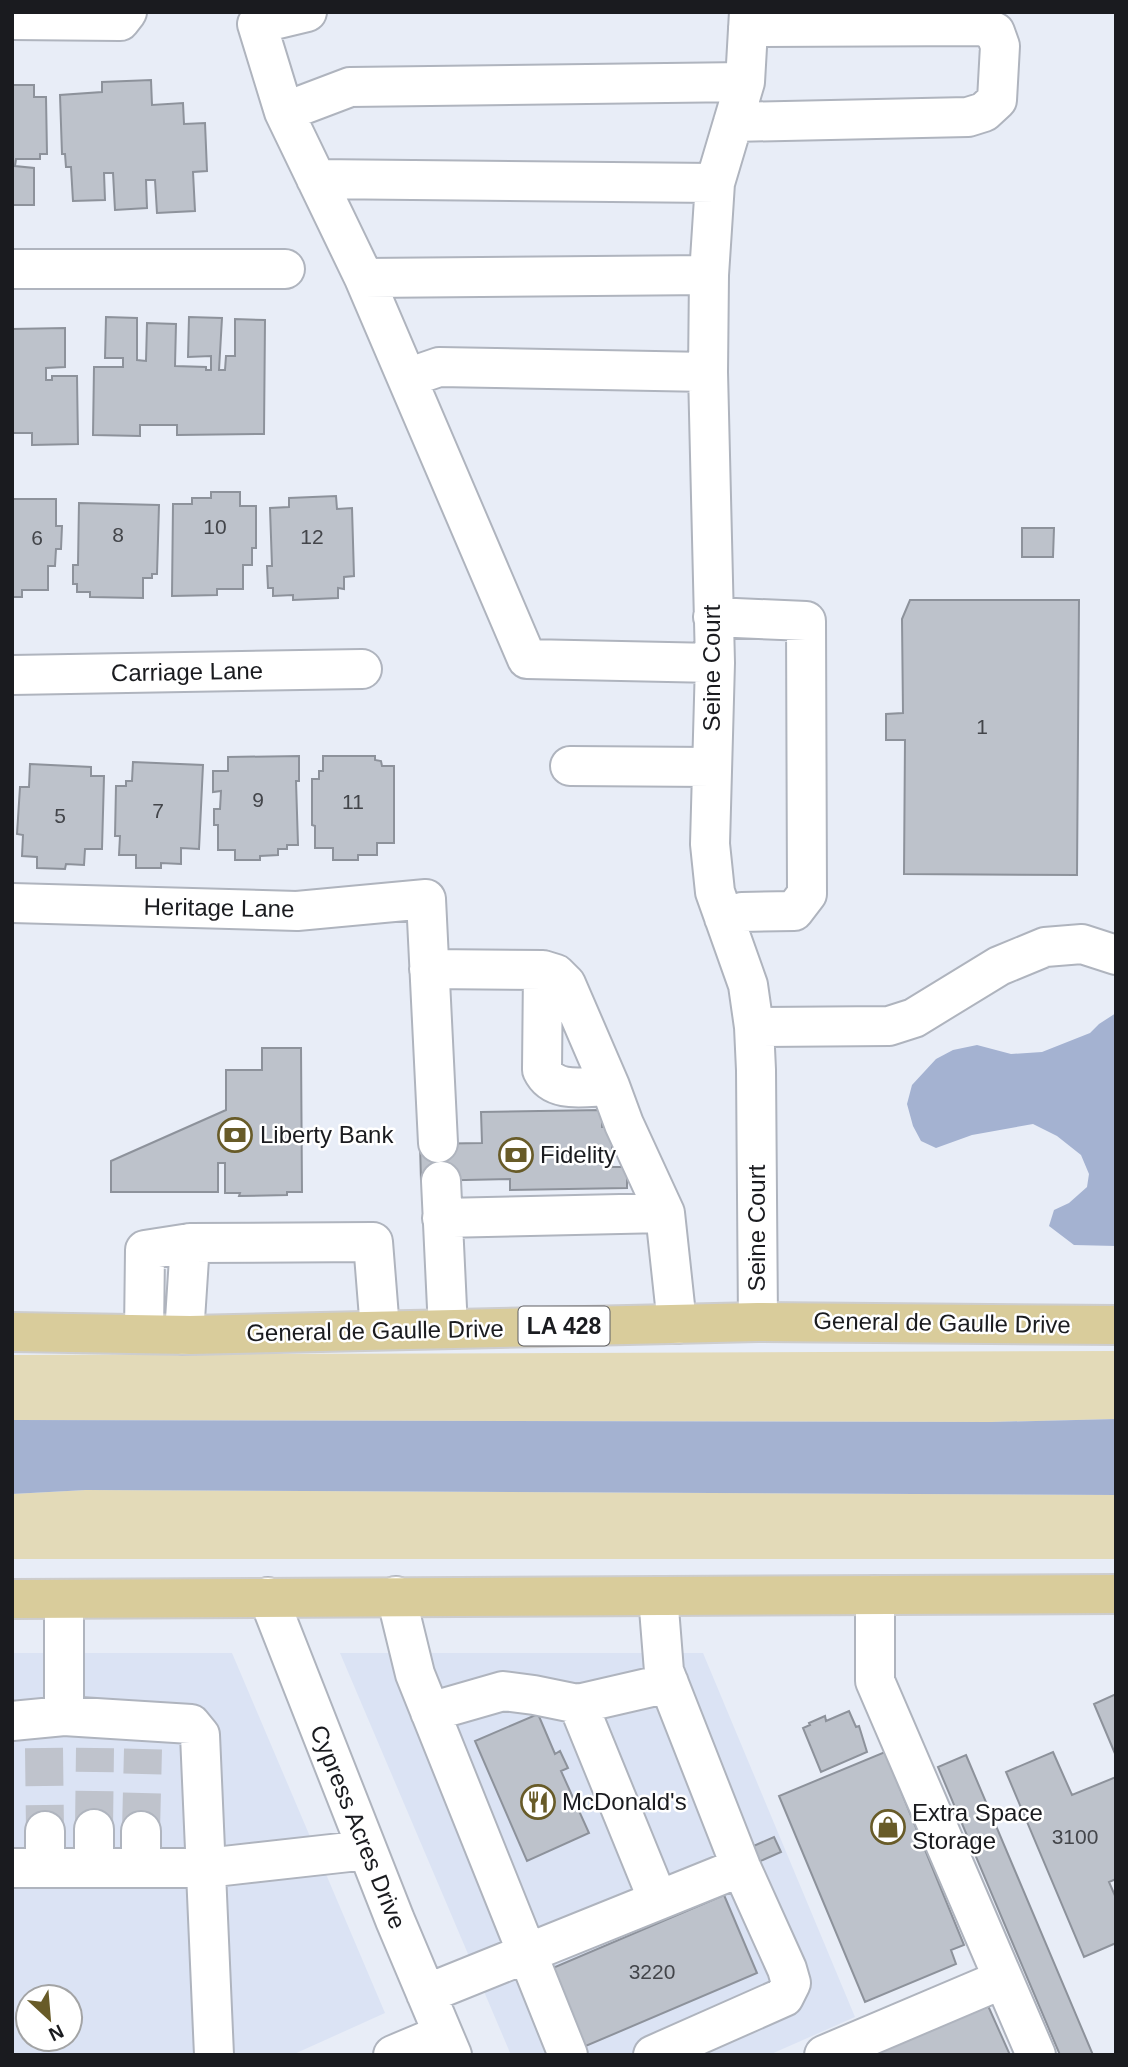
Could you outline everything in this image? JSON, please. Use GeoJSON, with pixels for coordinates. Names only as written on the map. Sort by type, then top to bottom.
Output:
{"type":"FeatureCollection","features":[{"type":"Feature","properties":{"kind":"main road","name":"General de Gaulle Drive"},"geometry":{"type":"LineString","coordinates":[[12,1332],[184,1335],[758,1322],[1116,1325]]}},
{"type":"Feature","properties":{"kind":"main road"},"geometry":{"type":"LineString","coordinates":[[12,1599],[1116,1594]]}},
{"type":"Feature","properties":{"kind":"street"},"geometry":{"type":"LineString","coordinates":[[12,20],[120,21],[127,12]]}},
{"type":"Feature","properties":{"kind":"street"},"geometry":{"type":"LineString","coordinates":[[307,12],[257,24],[284,112],[364,278],[527,659],[715,663]]}},
{"type":"Feature","properties":{"kind":"street"},"geometry":{"type":"LineString","coordinates":[[733,122],[968,117],[985,112],[997,100],[1000,46],[995,33],[982,26],[748,20]]}},
{"type":"Feature","properties":{"kind":"street","name":"Seine Court"},"geometry":{"type":"LineString","coordinates":[[748,20],[745,82],[715,183],[709,275],[708,372],[715,663],[710,844],[715,892],[748,985],[754,1027],[758,1322]]}},
{"type":"Feature","properties":{"kind":"street"},"geometry":{"type":"LineString","coordinates":[[284,112],[350,87],[745,82]]}},
{"type":"Feature","properties":{"kind":"street"},"geometry":{"type":"LineString","coordinates":[[316,179],[715,183]]}},
{"type":"Feature","properties":{"kind":"street"},"geometry":{"type":"LineString","coordinates":[[12,269],[285,269]]}},
{"type":"Feature","properties":{"kind":"street"},"geometry":{"type":"LineString","coordinates":[[364,278],[709,275]]}},
{"type":"Feature","properties":{"kind":"street"},"geometry":{"type":"LineString","coordinates":[[407,378],[439,367],[708,372]]}},
{"type":"Feature","properties":{"kind":"street"},"geometry":{"type":"LineString","coordinates":[[713,617],[806,621],[807,894],[794,911],[742,912],[724,918]]}},
{"type":"Feature","properties":{"kind":"street","name":"Carriage Lane"},"geometry":{"type":"LineString","coordinates":[[12,674],[362,669]]}},
{"type":"Feature","properties":{"kind":"street"},"geometry":{"type":"LineString","coordinates":[[570,766],[711,768]]}},
{"type":"Feature","properties":{"kind":"street","name":"Heritage Lane"},"geometry":{"type":"LineString","coordinates":[[12,903],[297,911],[426,900],[429,969]]}},
{"type":"Feature","properties":{"kind":"street"},"geometry":{"type":"LineString","coordinates":[[754,1027],[889,1027],[914,1018],[999,966],[1045,947],[1082,944],[1116,955]]}},
{"type":"Feature","properties":{"kind":"street"},"geometry":{"type":"LineString","coordinates":[[438,1143],[429,969],[543,970],[556,974],[566,984],[624,1124],[665,1213],[677,1324]]}},
{"type":"Feature","properties":{"kind":"street"},"geometry":{"type":"LineString","coordinates":[[543,970],[542,1070],[547,1079],[563,1087],[610,1086]]}},
{"type":"Feature","properties":{"kind":"street"},"geometry":{"type":"LineString","coordinates":[[440,1181],[448,1329]]}},
{"type":"Feature","properties":{"kind":"street"},"geometry":{"type":"LineString","coordinates":[[442,1219],[665,1213]]}},
{"type":"Feature","properties":{"kind":"street"},"geometry":{"type":"LineString","coordinates":[[144,1334],[145,1250],[190,1243],[373,1242],[380,1331]]}},
{"type":"Feature","properties":{"kind":"street"},"geometry":{"type":"LineString","coordinates":[[184,1335],[190,1243]]}},
{"type":"Feature","properties":{"kind":"street"},"geometry":{"type":"LineString","coordinates":[[875,1595],[874,1681],[1036,2055]]}},
{"type":"Feature","properties":{"kind":"street"},"geometry":{"type":"LineString","coordinates":[[653,2055],[784,1997],[791,1983],[741,1867],[668,1683],[664,1671],[658,1596]]}},
{"type":"Feature","properties":{"kind":"street","name":"Cypress Acres Drive"},"geometry":{"type":"LineString","coordinates":[[268,1597],[367,1850],[448,2044]]}},
{"type":"Feature","properties":{"kind":"street"},"geometry":{"type":"LineString","coordinates":[[396,1597],[415,1674],[568,2055]]}},
{"type":"Feature","properties":{"kind":"street"},"geometry":{"type":"LineString","coordinates":[[64,1599],[59,1728],[143,1735],[191,1724],[200,1735],[214,2055]]}},
{"type":"Feature","properties":{"kind":"street"},"geometry":{"type":"LineString","coordinates":[[430,1712],[503,1691],[578,1704],[668,1683]]}},
{"type":"Feature","properties":{"kind":"street"},"geometry":{"type":"LineString","coordinates":[[578,1704],[658,1900]]}},
{"type":"Feature","properties":{"kind":"street"},"geometry":{"type":"LineString","coordinates":[[94,1829],[94,1868]]}},
{"type":"Feature","properties":{"kind":"street"},"geometry":{"type":"LineString","coordinates":[[34,1855],[94,1868],[141,1849],[206,1868],[367,1850]]}},
{"type":"Feature","properties":{"kind":"street"},"geometry":{"type":"LineString","coordinates":[[426,1994],[741,1867]]}},
{"type":"Feature","properties":{"kind":"street"},"geometry":{"type":"LineString","coordinates":[[824,2055],[1003,1979]]}},
{"type":"Feature","properties":{"kind":"street"},"geometry":{"type":"LineString","coordinates":[[393,2055],[448,2044]]}},
{"type":"Feature","properties":{"kind":"shaded area"},"geometry":{"type":"Polygon","coordinates":[[[1116,1351],[1116,1419],[991,1422],[12,1420],[12,1355],[1116,1351]]]}},
{"type":"Feature","properties":{"kind":"shaded area"},"geometry":{"type":"Polygon","coordinates":[[[86,1490],[1116,1495],[1116,1559],[12,1559],[12,1494],[86,1490]]]}},
{"type":"Feature","properties":{"kind":"shaded area"},"geometry":{"type":"Polygon","coordinates":[[[12,1653],[232,1653],[385,2013],[292,2055],[12,2055],[12,1653]]]}},
{"type":"Feature","properties":{"kind":"shaded area"},"geometry":{"type":"Polygon","coordinates":[[[340,1653],[703,1653],[855,2017],[769,2055],[511,2055],[340,1653]]]}},
{"type":"Feature","properties":{"kind":"water"},"geometry":{"type":"Polygon","coordinates":[[[1116,1013],[1116,1246],[1074,1245],[1049,1226],[1054,1210],[1069,1203],[1087,1187],[1089,1174],[1081,1155],[1057,1136],[1033,1124],[972,1135],[936,1148],[921,1141],[913,1126],[907,1104],[912,1085],[936,1059],[953,1050],[977,1045],[1011,1054],[1042,1052],[1090,1033],[1116,1013]]]}},
{"type":"Feature","properties":{"kind":"water"},"geometry":{"type":"Polygon","coordinates":[[[1116,1419],[1116,1495],[86,1490],[12,1494],[12,1420],[991,1422],[1116,1419]]]}},
{"type":"Feature","properties":{"kind":"building"},"geometry":{"type":"Polygon","coordinates":[[[151,80],[152,105],[183,103],[184,124],[205,123],[207,171],[193,172],[195,211],[157,213],[155,180],[146,180],[147,208],[115,210],[113,173],[104,173],[105,200],[73,201],[71,167],[66,167],[65,154],[62,154],[60,95],[102,92],[102,82],[151,80]]]}},
{"type":"Feature","properties":{"kind":"building"},"geometry":{"type":"Polygon","coordinates":[[[12,85],[34,85],[34,97],[46,97],[47,154],[40,154],[40,159],[16,159],[15,166],[34,168],[34,205],[12,205],[12,85]]]}},
{"type":"Feature","properties":{"kind":"building"},"geometry":{"type":"Polygon","coordinates":[[[106,317],[137,318],[137,360],[146,361],[147,323],[176,324],[175,366],[206,367],[206,370],[211,370],[211,356],[188,357],[189,317],[222,318],[219,370],[225,370],[226,356],[235,356],[235,319],[265,320],[264,434],[177,435],[177,425],[140,425],[140,436],[93,435],[94,367],[123,367],[123,358],[105,358],[106,317]]]}},
{"type":"Feature","properties":{"kind":"building"},"geometry":{"type":"Polygon","coordinates":[[[65,328],[65,367],[46,368],[46,380],[52,380],[52,376],[77,376],[78,444],[32,445],[32,433],[12,433],[12,329],[65,328]]]}},
{"type":"Feature","properties":{"kind":"building"},"geometry":{"type":"Polygon","coordinates":[[[211,492],[240,492],[240,506],[256,506],[256,548],[252,548],[252,565],[243,565],[243,589],[217,589],[217,595],[172,596],[173,504],[192,504],[192,498],[211,498],[211,492]]]}},
{"type":"Feature","properties":{"kind":"building"},"geometry":{"type":"Polygon","coordinates":[[[336,496],[337,509],[352,508],[354,576],[344,577],[344,589],[338,588],[338,598],[293,600],[293,595],[273,596],[273,588],[268,588],[267,566],[272,566],[270,508],[289,507],[289,498],[336,496]]]}},
{"type":"Feature","properties":{"kind":"building"},"geometry":{"type":"Polygon","coordinates":[[[12,499],[56,499],[56,526],[62,526],[61,549],[56,549],[55,566],[48,566],[48,590],[22,590],[22,597],[12,597],[12,499]]]}},
{"type":"Feature","properties":{"kind":"building"},"geometry":{"type":"Polygon","coordinates":[[[79,503],[159,505],[157,574],[152,574],[152,578],[143,578],[143,598],[90,597],[90,592],[77,592],[77,584],[73,584],[73,565],[78,565],[79,503]]]}},
{"type":"Feature","properties":{"kind":"building"},"geometry":{"type":"Polygon","coordinates":[[[1022,528],[1054,528],[1053,557],[1022,557],[1022,528]]]}},
{"type":"Feature","properties":{"kind":"building"},"geometry":{"type":"Polygon","coordinates":[[[910,600],[1079,600],[1077,875],[904,874],[905,740],[886,740],[886,714],[903,713],[902,619],[910,600]]]}},
{"type":"Feature","properties":{"kind":"building"},"geometry":{"type":"Polygon","coordinates":[[[299,756],[299,781],[296,781],[298,845],[287,845],[287,849],[278,849],[278,855],[260,856],[260,860],[235,860],[235,850],[218,850],[218,825],[214,825],[214,809],[220,809],[221,791],[213,792],[213,771],[228,771],[228,757],[299,756]]]}},
{"type":"Feature","properties":{"kind":"building"},"geometry":{"type":"Polygon","coordinates":[[[323,756],[375,756],[375,760],[381,761],[382,766],[394,766],[394,843],[377,843],[377,855],[358,855],[358,860],[333,860],[333,848],[315,848],[312,779],[319,779],[319,771],[323,771],[323,756]]]}},
{"type":"Feature","properties":{"kind":"building"},"geometry":{"type":"Polygon","coordinates":[[[133,762],[203,765],[199,849],[181,848],[181,864],[161,863],[161,868],[136,868],[136,855],[119,855],[120,836],[115,836],[116,786],[126,786],[126,781],[132,781],[133,762]]]}},
{"type":"Feature","properties":{"kind":"building"},"geometry":{"type":"Polygon","coordinates":[[[30,764],[91,767],[91,776],[104,776],[102,849],[85,849],[84,865],[66,864],[65,869],[37,868],[37,857],[22,856],[23,835],[17,834],[20,787],[29,787],[30,764]]]}},
{"type":"Feature","properties":{"kind":"building","name":"Liberty Bank"},"geometry":{"type":"Polygon","coordinates":[[[262,1048],[301,1048],[302,1192],[239,1196],[240,1193],[225,1193],[225,1163],[218,1163],[218,1192],[111,1192],[111,1161],[226,1110],[226,1070],[262,1070],[262,1048]]]}},
{"type":"Feature","properties":{"kind":"building","name":"Fidelity"},"geometry":{"type":"Polygon","coordinates":[[[602,1110],[602,1127],[612,1127],[612,1167],[627,1167],[627,1188],[510,1190],[510,1179],[421,1181],[420,1144],[482,1143],[481,1112],[602,1110]]]}},
{"type":"Feature","properties":{"kind":"building"},"geometry":{"type":"Polygon","coordinates":[[[1116,1694],[1116,1756],[1094,1704],[1116,1694]]]}},
{"type":"Feature","properties":{"kind":"building"},"geometry":{"type":"Polygon","coordinates":[[[849,1711],[856,1727],[859,1726],[867,1752],[821,1772],[803,1728],[825,1716],[826,1721],[849,1711]]]}},
{"type":"Feature","properties":{"kind":"building","name":"McDonald's"},"geometry":{"type":"Polygon","coordinates":[[[538,1714],[555,1754],[560,1751],[568,1768],[561,1771],[589,1833],[527,1861],[475,1741],[538,1714]]]}},
{"type":"Feature","properties":{"kind":"building"},"geometry":{"type":"Polygon","coordinates":[[[885,1752],[964,1945],[951,1950],[956,1964],[865,2002],[779,1796],[885,1752]]]}},
{"type":"Feature","properties":{"kind":"building"},"geometry":{"type":"Polygon","coordinates":[[[1053,1752],[1072,1795],[1116,1777],[1116,1879],[1109,1882],[1116,1898],[1116,1943],[1084,1957],[1006,1772],[1053,1752]]]}},
{"type":"Feature","properties":{"kind":"building"},"geometry":{"type":"Polygon","coordinates":[[[966,1755],[1093,2055],[1060,2055],[938,1767],[966,1755]]]}},
{"type":"Feature","properties":{"kind":"building"},"geometry":{"type":"Polygon","coordinates":[[[774,1837],[781,1852],[756,1863],[749,1848],[774,1837]]]}},
{"type":"Feature","properties":{"kind":"building"},"geometry":{"type":"Polygon","coordinates":[[[724,1895],[757,1973],[581,2048],[548,1970],[724,1895]]]}},
{"type":"Feature","properties":{"kind":"building"},"geometry":{"type":"Polygon","coordinates":[[[985,1999],[1010,2055],[858,2055],[985,1999]]]}},
{"type":"Feature","properties":{"kind":"tunnel"},"geometry":{"type":"LineString","coordinates":[[44,1748],[45,1831]]}},
{"type":"Feature","properties":{"kind":"tunnel"},"geometry":{"type":"LineString","coordinates":[[94,1829],[95,1748]]}},
{"type":"Feature","properties":{"kind":"tunnel"},"geometry":{"type":"LineString","coordinates":[[141,1831],[143,1749]]}},
{"type":"Feature","properties":{"kind":"place","name":"Liberty Bank"},"geometry":{"type":"Point","coordinates":[235,1135]}},
{"type":"Feature","properties":{"kind":"place","name":"Fidelity"},"geometry":{"type":"Point","coordinates":[516,1155]}},
{"type":"Feature","properties":{"kind":"place","name":"McDonald's"},"geometry":{"type":"Point","coordinates":[538,1802]}},
{"type":"Feature","properties":{"kind":"place","name":"Extra Space Storage"},"geometry":{"type":"Point","coordinates":[888,1827]}}]}
